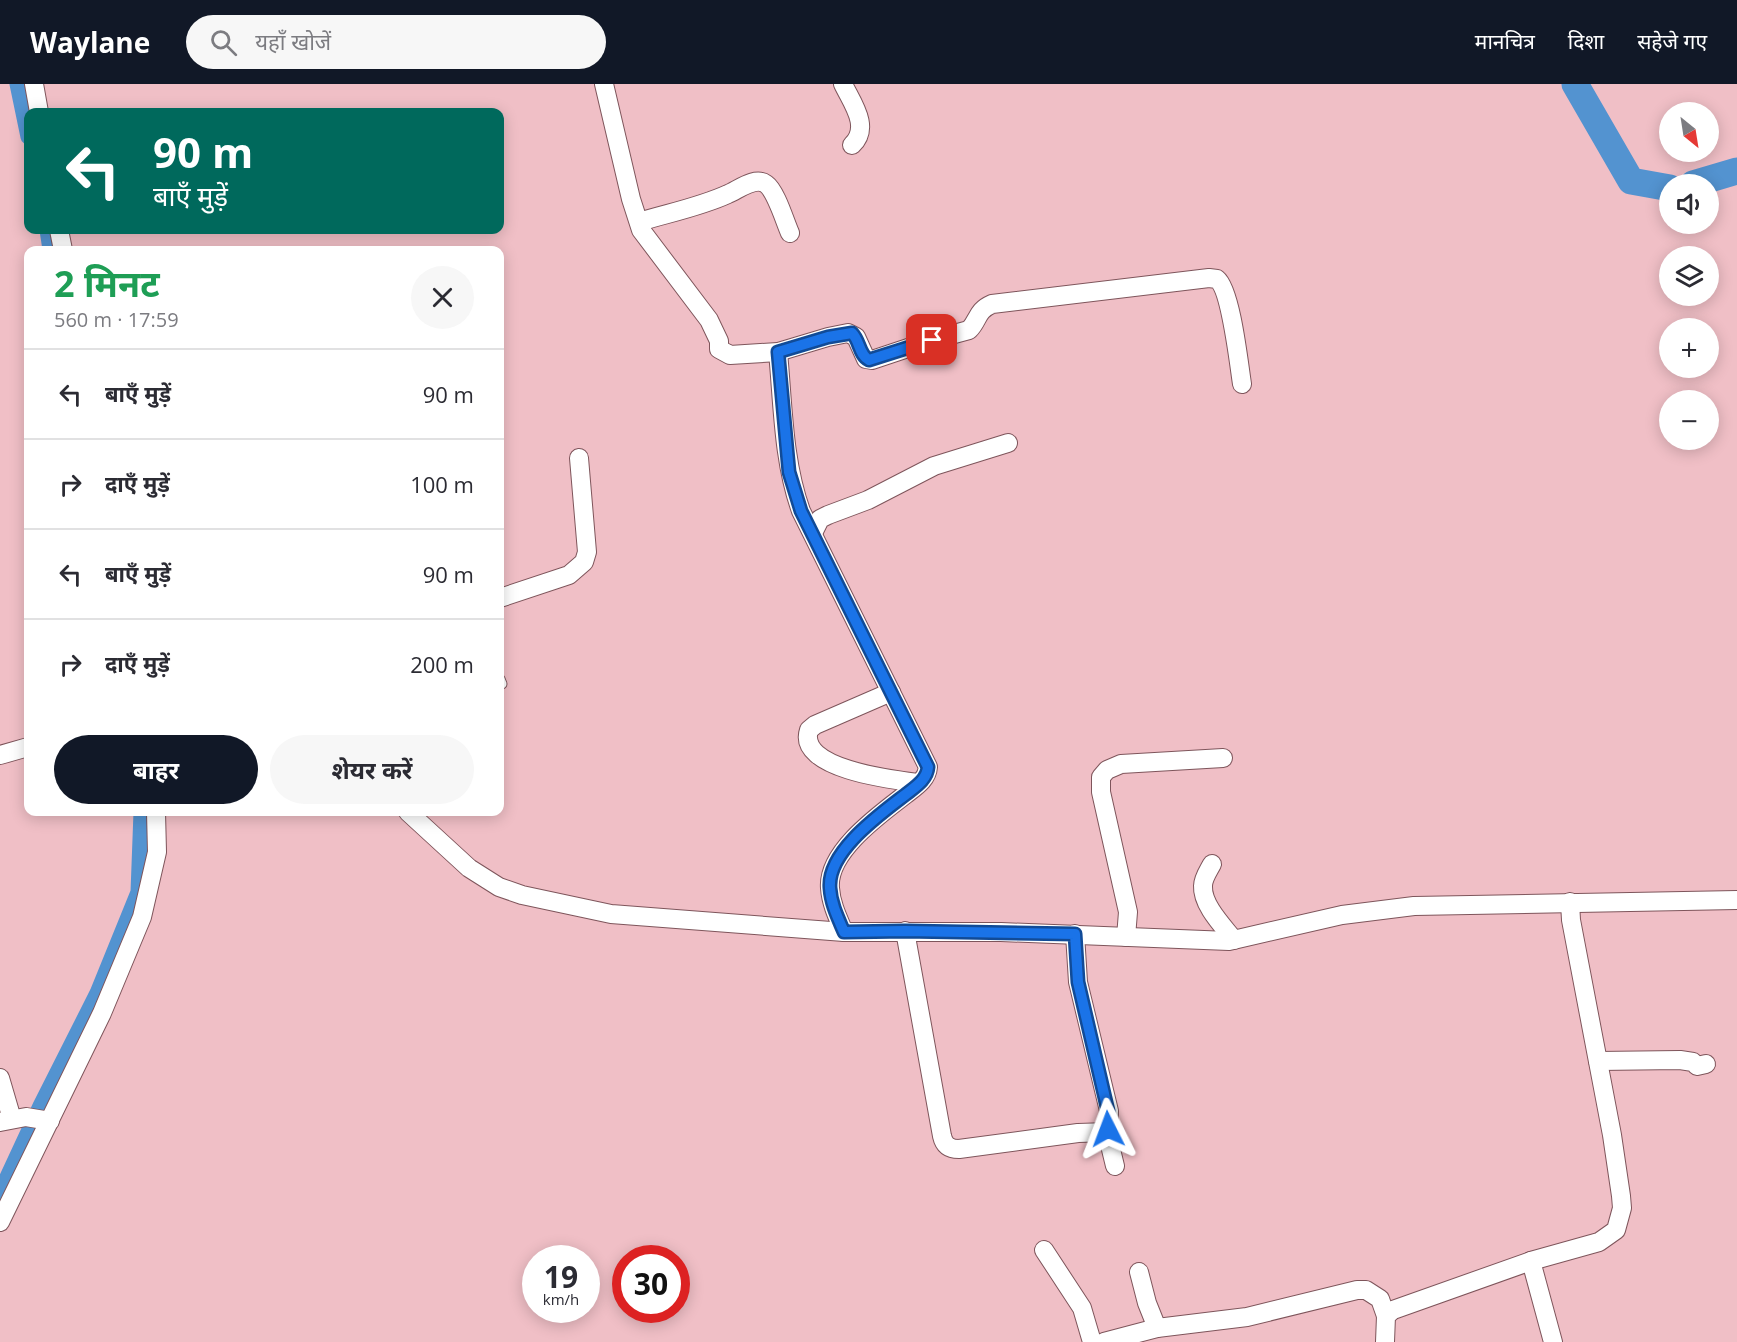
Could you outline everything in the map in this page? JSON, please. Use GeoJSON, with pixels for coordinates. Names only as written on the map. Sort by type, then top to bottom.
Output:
{"type":"FeatureCollection","features":[{"type":"Feature","properties":{"kind":"street"},"geometry":{"type":"LineString","coordinates":[[33,84],[38,108]]}},
{"type":"Feature","properties":{"kind":"street"},"geometry":{"type":"LineString","coordinates":[[604,84],[631,199],[645,235],[709,320],[719,341],[719,349],[730,355],[778,352],[828,337],[852,333],[856,337],[863,357],[872,360],[969,330],[979,313],[992,304],[1209,278],[1217,279],[1224,286],[1242,384]]}},
{"type":"Feature","properties":{"kind":"street"},"geometry":{"type":"LineString","coordinates":[[843,84],[861,125],[860,136],[852,145]]}},
{"type":"Feature","properties":{"kind":"street"},"geometry":{"type":"LineString","coordinates":[[639,222],[711,201],[756,181],[769,187],[790,233]]}},
{"type":"Feature","properties":{"kind":"street"},"geometry":{"type":"LineString","coordinates":[[778,352],[789,472],[801,511],[926,760],[927,773],[919,783],[860,833],[838,859],[831,872],[832,902],[844,932]]}},
{"type":"Feature","properties":{"kind":"street"},"geometry":{"type":"LineString","coordinates":[[813,533],[820,519],[868,500],[934,466],[1008,444]]}},
{"type":"Feature","properties":{"kind":"street"},"geometry":{"type":"LineString","coordinates":[[504,597],[569,575],[584,562],[587,552],[579,458]]}},
{"type":"Feature","properties":{"kind":"street"},"geometry":{"type":"LineString","coordinates":[[891,692],[815,725],[809,730],[808,738],[815,754],[831,763],[853,771],[919,783]]}},
{"type":"Feature","properties":{"kind":"street"},"geometry":{"type":"LineString","coordinates":[[0,755],[24,748]]}},
{"type":"Feature","properties":{"kind":"street"},"geometry":{"type":"LineString","coordinates":[[1126,937],[1128,912],[1101,792],[1101,777],[1107,770],[1121,764],[1223,758]]}},
{"type":"Feature","properties":{"kind":"street"},"geometry":{"type":"LineString","coordinates":[[0,1222],[26,1120],[102,1013],[142,917],[157,852],[156,816]]}},
{"type":"Feature","properties":{"kind":"street"},"geometry":{"type":"LineString","coordinates":[[412,816],[469,868],[499,887],[522,896],[611,914],[844,932],[905,931],[1075,943],[1126,937],[1234,940],[1342,915],[1389,908],[1570,910],[1737,900]]}},
{"type":"Feature","properties":{"kind":"street"},"geometry":{"type":"LineString","coordinates":[[1212,864],[1205,877],[1204,895],[1215,916],[1234,940]]}},
{"type":"Feature","properties":{"kind":"street"},"geometry":{"type":"LineString","coordinates":[[1386,1316],[1393,1310],[1531,1261],[1599,1242],[1611,1235],[1620,1223],[1621,1196],[1612,1135],[1570,910]]}},
{"type":"Feature","properties":{"kind":"street"},"geometry":{"type":"LineString","coordinates":[[905,931],[945,1144],[959,1149],[1078,1132],[1108,1132]]}},
{"type":"Feature","properties":{"kind":"street"},"geometry":{"type":"LineString","coordinates":[[1075,943],[1078,982],[1108,1111],[1108,1143],[1115,1166]]}},
{"type":"Feature","properties":{"kind":"street"},"geometry":{"type":"LineString","coordinates":[[1598,1061],[1670,1060],[1693,1062],[1697,1066],[1706,1064]]}},
{"type":"Feature","properties":{"kind":"street"},"geometry":{"type":"LineString","coordinates":[[0,1078],[26,1120]]}},
{"type":"Feature","properties":{"kind":"street"},"geometry":{"type":"LineString","coordinates":[[1044,1250],[1082,1308],[1092,1342]]}},
{"type":"Feature","properties":{"kind":"street"},"geometry":{"type":"LineString","coordinates":[[1531,1261],[1553,1342]]}},
{"type":"Feature","properties":{"kind":"street"},"geometry":{"type":"LineString","coordinates":[[1139,1272],[1147,1303],[1157,1328]]}},
{"type":"Feature","properties":{"kind":"street"},"geometry":{"type":"LineString","coordinates":[[1104,1342],[1157,1328],[1247,1317],[1357,1290],[1366,1290],[1380,1299],[1386,1316],[1385,1342]]}},
{"type":"Feature","properties":{"kind":"waterway"},"geometry":{"type":"LineString","coordinates":[[17,84],[24,118]]}},
{"type":"Feature","properties":{"kind":"waterway"},"geometry":{"type":"LineString","coordinates":[[1575,84],[1631,181],[1659,186]]}},
{"type":"Feature","properties":{"kind":"waterway"},"geometry":{"type":"LineString","coordinates":[[1719,176],[1737,171]]}},
{"type":"Feature","properties":{"kind":"waterway"},"geometry":{"type":"LineString","coordinates":[[48,234],[49,246]]}},
{"type":"Feature","properties":{"kind":"waterway"},"geometry":{"type":"LineString","coordinates":[[0,1192],[97,993],[138,892],[141,816]]}},
{"type":"Feature","properties":{"kind":"route"},"geometry":{"type":"LineString","coordinates":[[932,340],[872,360],[863,357],[856,337],[852,333],[828,337],[778,352],[789,472],[794,493],[857,626],[928,767],[921,782],[885,810],[852,841],[838,859],[831,872],[832,902],[844,932],[1075,934],[1078,982],[1103,1084],[1109,1120],[1108,1129]]}}]}
